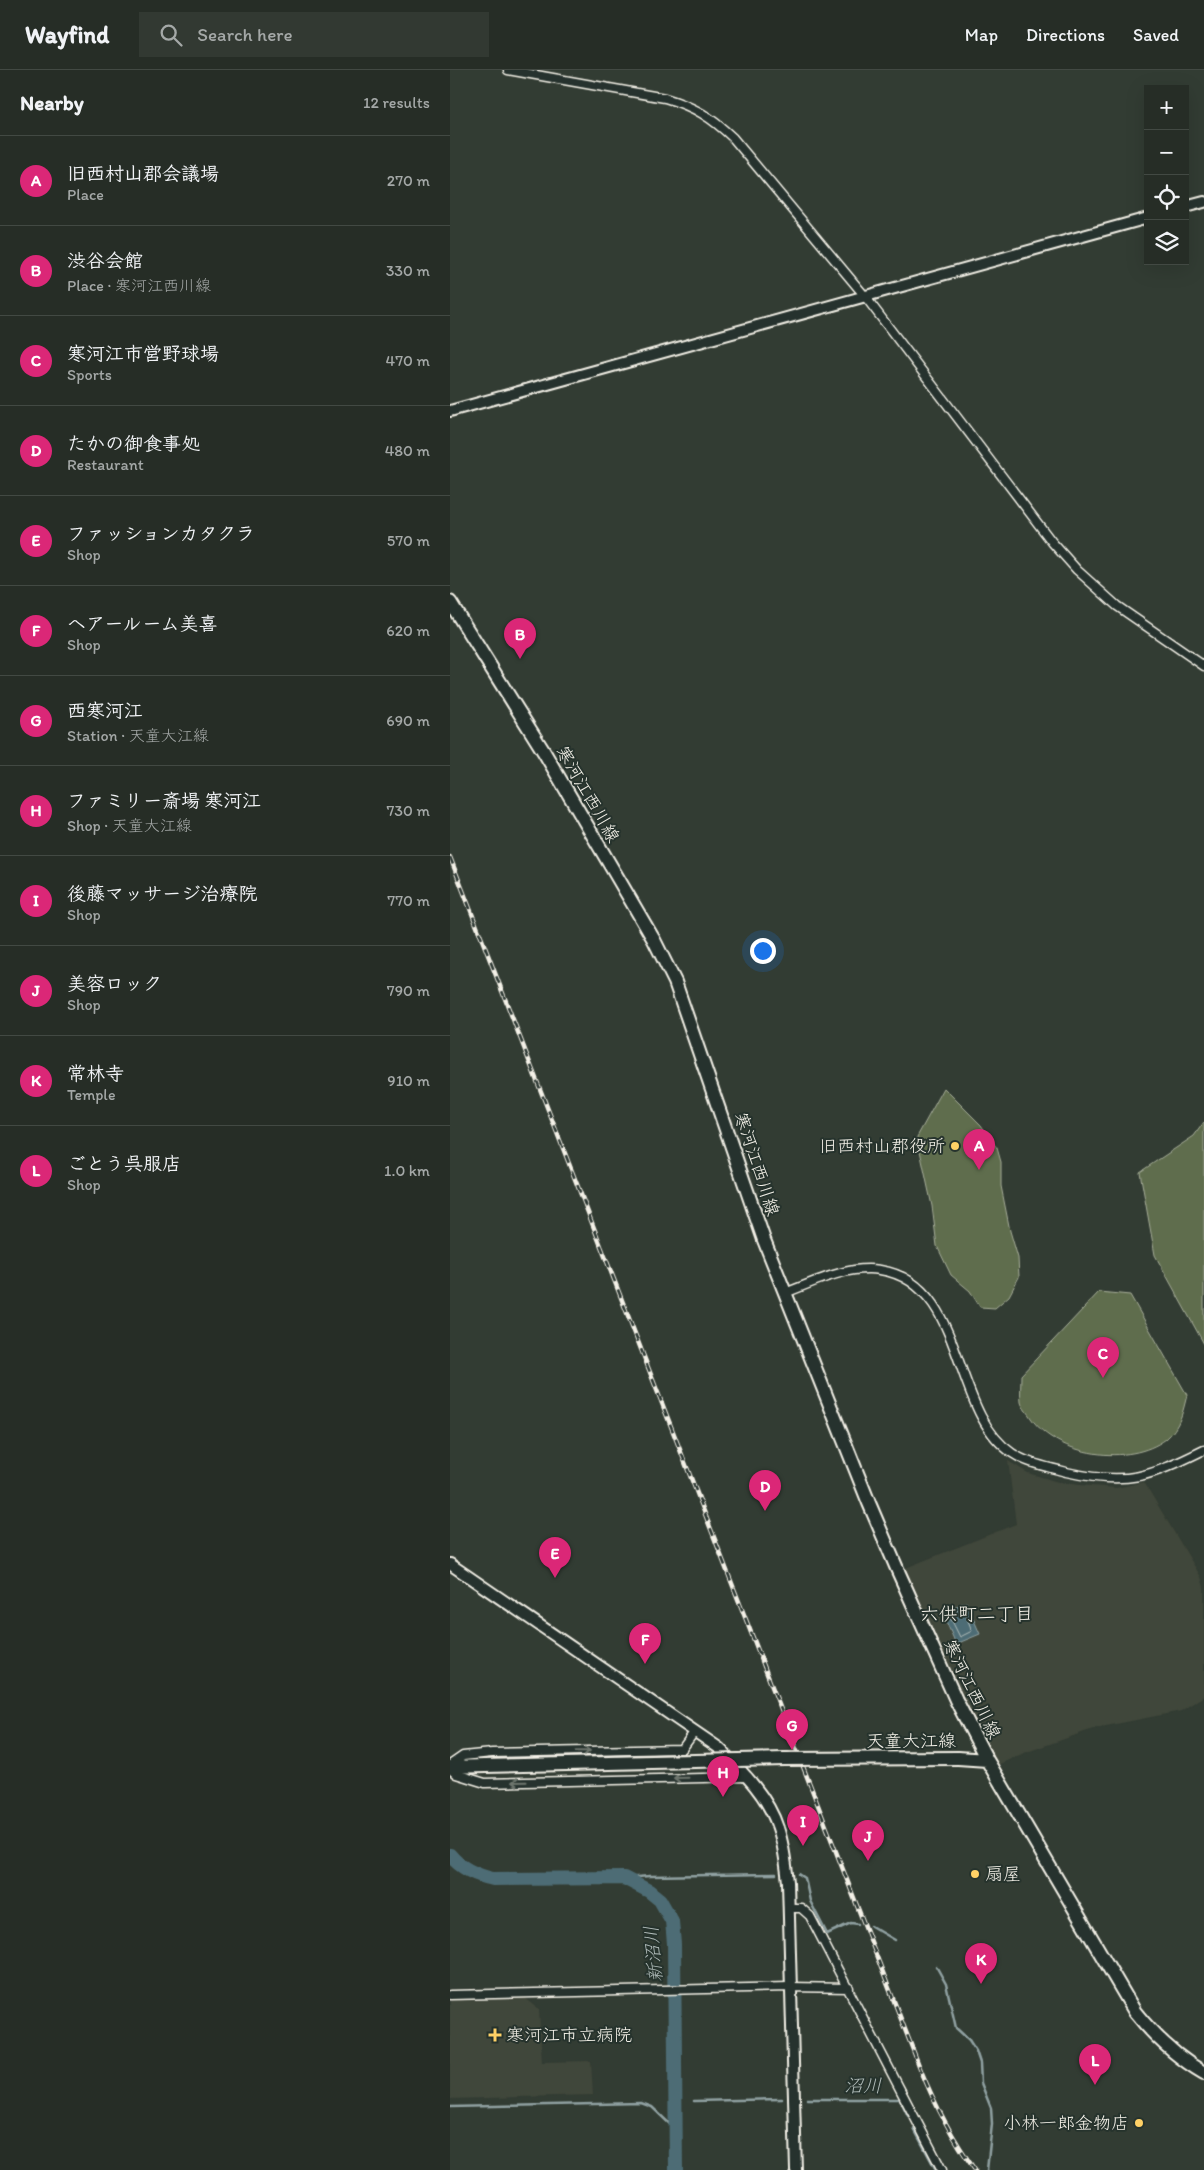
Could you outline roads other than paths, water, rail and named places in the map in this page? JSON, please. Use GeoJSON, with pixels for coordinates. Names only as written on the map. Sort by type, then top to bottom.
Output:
{"type":"FeatureCollection","features":[{"type":"Feature","properties":{"kind":"main road","name":"寒河江西川線"},"geometry":{"type":"LineString","coordinates":[[450,602],[544,752],[654,940],[675,982],[764,1240],[869,1504],[956,1700],[988,1760]]}},
{"type":"Feature","properties":{"kind":"main road","name":"天童大江線"},"geometry":{"type":"LineString","coordinates":[[450,1767],[784,1759],[958,1758],[988,1760]]}},
{"type":"Feature","properties":{"kind":"main road"},"geometry":{"type":"LineString","coordinates":[[988,1760],[1042,1856],[1135,2012],[1158,2040],[1179,2057],[1204,2072]]}},
{"type":"Feature","properties":{"kind":"street"},"geometry":{"type":"LineString","coordinates":[[508,70],[665,98],[690,106],[711,118],[733,138],[864,295],[1028,511],[1077,570],[1117,606],[1204,666]]}},
{"type":"Feature","properties":{"kind":"street"},"geometry":{"type":"LineString","coordinates":[[1189,206],[1204,202]]}},
{"type":"Feature","properties":{"kind":"street"},"geometry":{"type":"LineString","coordinates":[[450,411],[1144,219]]}},
{"type":"Feature","properties":{"kind":"street"},"geometry":{"type":"LineString","coordinates":[[785,1293],[839,1274],[866,1269],[881,1270],[895,1274],[918,1288],[938,1312],[978,1409],[989,1428],[1012,1453],[1029,1461],[1100,1479],[1126,1479],[1147,1476],[1204,1450]]}},
{"type":"Feature","properties":{"kind":"street"},"geometry":{"type":"LineString","coordinates":[[450,1564],[719,1748],[748,1777],[764,1800],[778,1827],[786,1859],[796,2170]]}},
{"type":"Feature","properties":{"kind":"street"},"geometry":{"type":"LineString","coordinates":[[695,1731],[682,1749],[492,1753],[464,1756],[450,1767],[456,1774],[485,1783],[748,1777]]}},
{"type":"Feature","properties":{"kind":"street"},"geometry":{"type":"LineString","coordinates":[[788,1908],[801,1908],[810,1916],[942,2170]]}},
{"type":"Feature","properties":{"kind":"street"},"geometry":{"type":"LineString","coordinates":[[450,1996],[667,1989],[849,1988]]}},
{"type":"Feature","properties":{"kind":"water"},"geometry":{"type":"Polygon","coordinates":[[[966,1602],[980,1634],[956,1644],[942,1612],[966,1602]]]}},
{"type":"Feature","properties":{"kind":"waterway","name":"新沼川"},"geometry":{"type":"LineString","coordinates":[[450,1855],[469,1871],[493,1879],[624,1878],[649,1891],[660,1900],[672,1921],[674,1944],[676,2170]]}},
{"type":"Feature","properties":{"kind":"waterway"},"geometry":{"type":"LineString","coordinates":[[624,1878],[776,1874]]}},
{"type":"Feature","properties":{"kind":"waterway"},"geometry":{"type":"LineString","coordinates":[[799,1874],[805,1878],[810,1901],[827,1934],[851,1923],[858,1924]]}},
{"type":"Feature","properties":{"kind":"waterway"},"geometry":{"type":"LineString","coordinates":[[871,1926],[895,1940]]}},
{"type":"Feature","properties":{"kind":"waterway"},"geometry":{"type":"LineString","coordinates":[[936,1966],[946,1984],[956,2028],[969,2040],[976,2051],[980,2063],[981,2083],[991,2108],[992,2124],[987,2170]]}},
{"type":"Feature","properties":{"kind":"waterway","name":"沼川"},"geometry":{"type":"LineString","coordinates":[[694,2101],[782,2099]]}},
{"type":"Feature","properties":{"kind":"waterway","name":"沼川"},"geometry":{"type":"LineString","coordinates":[[807,2099],[900,2099],[908,2116]]}},
{"type":"Feature","properties":{"kind":"waterway"},"geometry":{"type":"LineString","coordinates":[[450,2107],[641,2103],[652,2107],[676,2130]]}},
{"type":"Feature","properties":{"kind":"waterway","name":"沼川"},"geometry":{"type":"LineString","coordinates":[[914,2129],[936,2170]]}},
{"type":"Feature","properties":{"kind":"railway"},"geometry":{"type":"LineString","coordinates":[[450,857],[920,2068],[944,2121],[975,2170]]}},
{"type":"Feature","properties":{"kind":"place","name":"渋谷会館"},"geometry":{"type":"Point","coordinates":[520,659]}},
{"type":"Feature","properties":{"kind":"place","name":"旧西村山郡役所"},"geometry":{"type":"Point","coordinates":[955,1146]}},
{"type":"Feature","properties":{"kind":"place","name":"旧西村山郡会議場"},"geometry":{"type":"Point","coordinates":[979,1170]}},
{"type":"Feature","properties":{"kind":"place","name":"寒河江市営野球場"},"geometry":{"type":"Point","coordinates":[1103,1378]}},
{"type":"Feature","properties":{"kind":"place","name":"たかの御食事処"},"geometry":{"type":"Point","coordinates":[765,1511]}},
{"type":"Feature","properties":{"kind":"place","name":"ファッションカタクラ"},"geometry":{"type":"Point","coordinates":[555,1578]}},
{"type":"Feature","properties":{"kind":"place","name":"ヘアールーム美喜"},"geometry":{"type":"Point","coordinates":[645,1664]}},
{"type":"Feature","properties":{"kind":"place","name":"西寒河江"},"geometry":{"type":"Point","coordinates":[792,1750]}},
{"type":"Feature","properties":{"kind":"place","name":"ファミリー斎場 寒河江"},"geometry":{"type":"Point","coordinates":[723,1797]}},
{"type":"Feature","properties":{"kind":"place","name":"後藤マッサージ治療院"},"geometry":{"type":"Point","coordinates":[803,1846]}},
{"type":"Feature","properties":{"kind":"place","name":"美容ロック"},"geometry":{"type":"Point","coordinates":[868,1861]}},
{"type":"Feature","properties":{"kind":"place","name":"扇屋"},"geometry":{"type":"Point","coordinates":[975,1874]}},
{"type":"Feature","properties":{"kind":"place","name":"常林寺"},"geometry":{"type":"Point","coordinates":[981,1984]}},
{"type":"Feature","properties":{"kind":"place","name":"寒河江市立病院"},"geometry":{"type":"Point","coordinates":[495,2035]}},
{"type":"Feature","properties":{"kind":"place","name":"ごとう呉服店"},"geometry":{"type":"Point","coordinates":[1095,2085]}},
{"type":"Feature","properties":{"kind":"place","name":"小林一郎金物店"},"geometry":{"type":"Point","coordinates":[1139,2123]}},
{"type":"Feature","properties":{"kind":"district","name":"六供町二丁目"},"geometry":{"type":"Point","coordinates":[977,1613]}}]}
